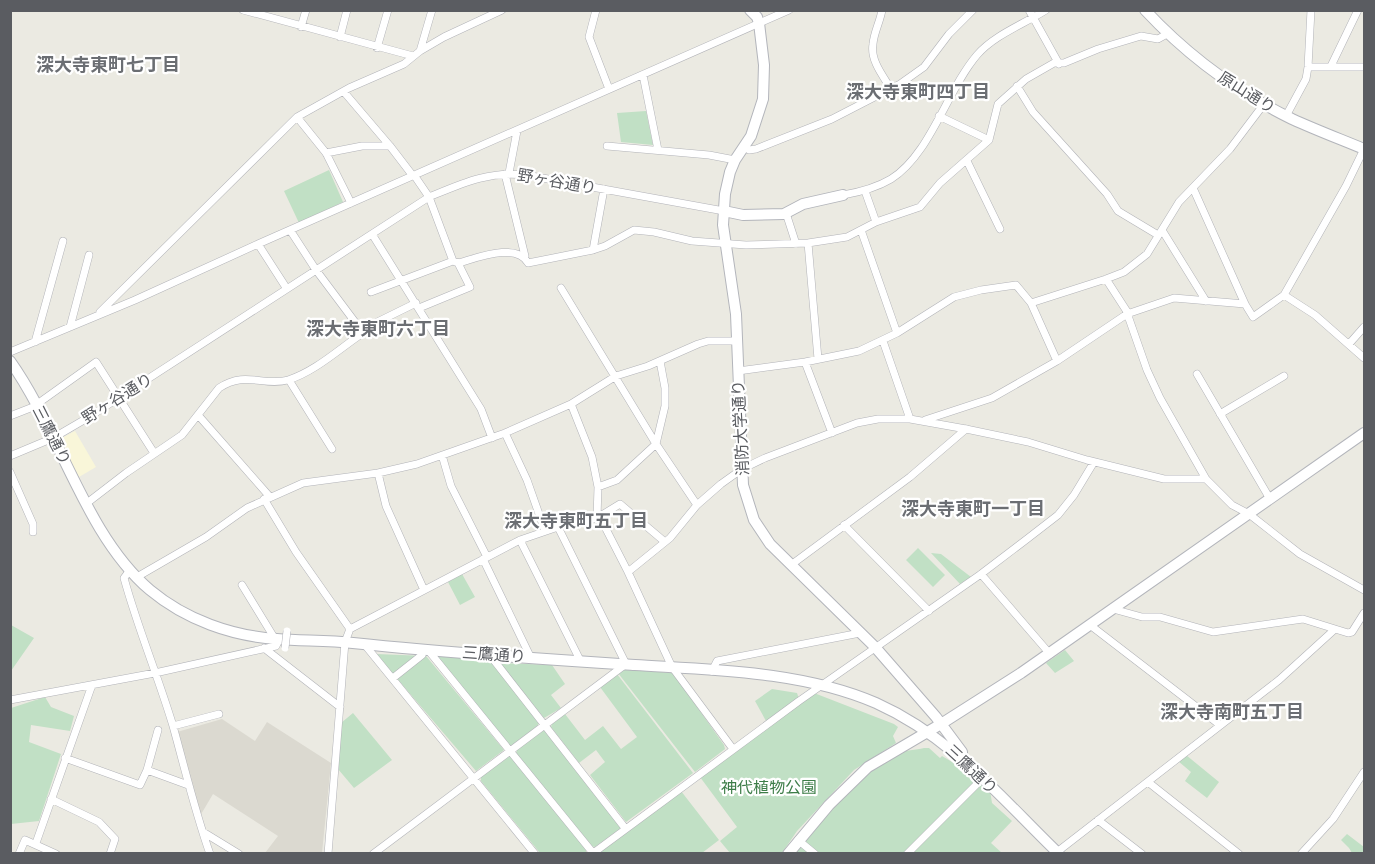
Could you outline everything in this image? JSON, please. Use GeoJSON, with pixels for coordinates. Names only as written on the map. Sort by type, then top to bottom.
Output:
{"type":"FeatureCollection","features":[{"type":"Feature","properties":{"kind":"street"},"geometry":{"type":"LineString","coordinates":[[243,10],[263,13],[301,27],[412,56]]}},
{"type":"Feature","properties":{"kind":"street"},"geometry":{"type":"LineString","coordinates":[[301,27],[306,10]]}},
{"type":"Feature","properties":{"kind":"street"},"geometry":{"type":"LineString","coordinates":[[340,37],[347,10]]}},
{"type":"Feature","properties":{"kind":"street"},"geometry":{"type":"LineString","coordinates":[[377,48],[388,10]]}},
{"type":"Feature","properties":{"kind":"street"},"geometry":{"type":"LineString","coordinates":[[420,51],[432,10]]}},
{"type":"Feature","properties":{"kind":"street"},"geometry":{"type":"LineString","coordinates":[[96,316],[297,117],[404,64],[420,51],[502,10]]}},
{"type":"Feature","properties":{"kind":"street"},"geometry":{"type":"LineString","coordinates":[[596,10],[589,37],[609,90]]}},
{"type":"Feature","properties":{"kind":"street"},"geometry":{"type":"LineString","coordinates":[[750,10],[759,23]]}},
{"type":"Feature","properties":{"kind":"street"},"geometry":{"type":"LineString","coordinates":[[10,352],[789,10]]}},
{"type":"Feature","properties":{"kind":"street"},"geometry":{"type":"LineString","coordinates":[[882,10],[872,46],[877,65],[891,89]]}},
{"type":"Feature","properties":{"kind":"street"},"geometry":{"type":"LineString","coordinates":[[747,148],[756,149],[832,119],[891,89],[924,67],[949,34],[973,10]]}},
{"type":"Feature","properties":{"kind":"street"},"geometry":{"type":"LineString","coordinates":[[1029,10],[1059,64]]}},
{"type":"Feature","properties":{"kind":"street","name":"野ヶ谷通り"},"geometry":{"type":"LineString","coordinates":[[10,456],[53,438],[119,398],[429,197],[474,179],[507,173],[743,215],[786,213],[803,204],[865,191],[890,180],[917,154],[969,65],[982,49],[1046,10]]}},
{"type":"Feature","properties":{"kind":"street","name":"原山通り"},"geometry":{"type":"LineString","coordinates":[[1145,10],[1167,34],[1219,76],[1286,116],[1364,149]]}},
{"type":"Feature","properties":{"kind":"street"},"geometry":{"type":"LineString","coordinates":[[1286,116],[1306,79],[1311,10]]}},
{"type":"Feature","properties":{"kind":"street"},"geometry":{"type":"LineString","coordinates":[[1331,66],[1358,10]]}},
{"type":"Feature","properties":{"kind":"street","name":"消防大学通り"},"geometry":{"type":"LineString","coordinates":[[759,23],[764,89],[756,125],[747,148],[735,160],[725,194],[724,211],[725,243],[736,314],[744,494],[754,520],[765,538],[875,647],[941,724],[977,771]]}},
{"type":"Feature","properties":{"kind":"street"},"geometry":{"type":"LineString","coordinates":[[517,130],[507,173],[528,263],[593,250],[634,230],[692,240],[746,245],[808,243],[847,237],[876,222],[920,207],[940,183],[989,140],[998,104],[1017,86],[1054,63],[1059,64],[1141,36],[1158,39],[1167,34]]}},
{"type":"Feature","properties":{"kind":"street"},"geometry":{"type":"LineString","coordinates":[[1308,67],[1365,67]]}},
{"type":"Feature","properties":{"kind":"street"},"geometry":{"type":"LineString","coordinates":[[643,75],[658,150]]}},
{"type":"Feature","properties":{"kind":"street"},"geometry":{"type":"LineString","coordinates":[[1017,86],[1033,112],[1107,194],[1118,211],[1160,233],[1206,301]]}},
{"type":"Feature","properties":{"kind":"street"},"geometry":{"type":"LineString","coordinates":[[87,503],[154,453],[178,439],[219,388],[228,382],[245,379],[278,382],[289,380],[326,359],[360,335],[361,330],[417,305],[470,286],[456,262],[429,197],[344,92]]}},
{"type":"Feature","properties":{"kind":"street"},"geometry":{"type":"LineString","coordinates":[[1031,303],[1124,272],[1147,254],[1179,202],[1230,149],[1264,104]]}},
{"type":"Feature","properties":{"kind":"street"},"geometry":{"type":"LineString","coordinates":[[939,116],[989,140]]}},
{"type":"Feature","properties":{"kind":"street"},"geometry":{"type":"LineString","coordinates":[[297,117],[326,153],[351,203]]}},
{"type":"Feature","properties":{"kind":"street"},"geometry":{"type":"LineString","coordinates":[[326,153],[362,146],[390,146]]}},
{"type":"Feature","properties":{"kind":"street"},"geometry":{"type":"LineString","coordinates":[[607,146],[735,160]]}},
{"type":"Feature","properties":{"kind":"street"},"geometry":{"type":"LineString","coordinates":[[1193,188],[1253,317],[1284,295],[1346,186],[1364,149]]}},
{"type":"Feature","properties":{"kind":"street"},"geometry":{"type":"LineString","coordinates":[[967,161],[1000,229]]}},
{"type":"Feature","properties":{"kind":"street"},"geometry":{"type":"LineString","coordinates":[[593,250],[604,189]]}},
{"type":"Feature","properties":{"kind":"street"},"geometry":{"type":"LineString","coordinates":[[865,191],[876,222]]}},
{"type":"Feature","properties":{"kind":"street"},"geometry":{"type":"LineString","coordinates":[[786,213],[796,244]]}},
{"type":"Feature","properties":{"kind":"street"},"geometry":{"type":"LineString","coordinates":[[291,230],[316,270],[361,330]]}},
{"type":"Feature","properties":{"kind":"street"},"geometry":{"type":"LineString","coordinates":[[861,230],[897,333]]}},
{"type":"Feature","properties":{"kind":"street"},"geometry":{"type":"LineString","coordinates":[[372,234],[481,409],[492,438]]}},
{"type":"Feature","properties":{"kind":"street"},"geometry":{"type":"LineString","coordinates":[[35,342],[63,241]]}},
{"type":"Feature","properties":{"kind":"street"},"geometry":{"type":"LineString","coordinates":[[808,243],[818,359]]}},
{"type":"Feature","properties":{"kind":"street"},"geometry":{"type":"LineString","coordinates":[[258,244],[287,288]]}},
{"type":"Feature","properties":{"kind":"street"},"geometry":{"type":"LineString","coordinates":[[371,292],[456,262],[495,253],[516,253],[525,256]]}},
{"type":"Feature","properties":{"kind":"street"},"geometry":{"type":"LineString","coordinates":[[70,327],[89,255]]}},
{"type":"Feature","properties":{"kind":"street"},"geometry":{"type":"LineString","coordinates":[[1106,279],[1127,314],[1153,383],[1206,479],[1232,505],[1249,514],[1300,554],[1365,590]]}},
{"type":"Feature","properties":{"kind":"street"},"geometry":{"type":"LineString","coordinates":[[738,371],[805,362],[859,351],[883,341],[954,297],[1016,285],[1031,303],[1057,361]]}},
{"type":"Feature","properties":{"kind":"street"},"geometry":{"type":"LineString","coordinates":[[561,288],[656,444],[697,506]]}},
{"type":"Feature","properties":{"kind":"street"},"geometry":{"type":"LineString","coordinates":[[1284,295],[1315,315],[1365,358]]}},
{"type":"Feature","properties":{"kind":"street"},"geometry":{"type":"LineString","coordinates":[[922,420],[985,402],[1057,361],[1127,314],[1174,298],[1245,304]]}},
{"type":"Feature","properties":{"kind":"street"},"geometry":{"type":"LineString","coordinates":[[1349,344],[1365,327]]}},
{"type":"Feature","properties":{"kind":"street"},"geometry":{"type":"LineString","coordinates":[[210,854],[188,785],[173,726],[134,615],[124,578],[206,537],[240,512],[267,498],[312,480],[378,473],[417,464],[505,433],[571,404],[616,376],[708,341],[737,341]]}},
{"type":"Feature","properties":{"kind":"street"},"geometry":{"type":"LineString","coordinates":[[883,341],[910,419]]}},
{"type":"Feature","properties":{"kind":"street"},"geometry":{"type":"LineString","coordinates":[[598,487],[616,480],[656,444],[665,406],[660,361]]}},
{"type":"Feature","properties":{"kind":"street"},"geometry":{"type":"LineString","coordinates":[[10,416],[37,405],[96,362],[154,453]]}},
{"type":"Feature","properties":{"kind":"street"},"geometry":{"type":"LineString","coordinates":[[805,362],[832,433]]}},
{"type":"Feature","properties":{"kind":"street","name":"三鷹通り"},"geometry":{"type":"LineString","coordinates":[[11,364],[37,405],[107,540],[134,574],[163,600],[192,617],[233,632],[281,639],[345,642],[424,652],[580,660],[790,678],[823,684],[875,703],[947,744],[1058,853]]}},
{"type":"Feature","properties":{"kind":"street"},"geometry":{"type":"LineString","coordinates":[[1197,374],[1270,499]]}},
{"type":"Feature","properties":{"kind":"street"},"geometry":{"type":"LineString","coordinates":[[1220,414],[1284,375]]}},
{"type":"Feature","properties":{"kind":"street"},"geometry":{"type":"LineString","coordinates":[[289,380],[332,449]]}},
{"type":"Feature","properties":{"kind":"street"},"geometry":{"type":"LineString","coordinates":[[571,404],[592,456],[598,487],[597,518],[628,572],[672,668],[733,749]]}},
{"type":"Feature","properties":{"kind":"street"},"geometry":{"type":"LineString","coordinates":[[198,415],[267,498],[296,552],[350,629]]}},
{"type":"Feature","properties":{"kind":"street"},"geometry":{"type":"LineString","coordinates":[[628,572],[665,542],[697,506],[721,484],[742,470],[765,458],[857,423],[878,419],[922,420],[1028,441],[1094,462],[1164,479],[1206,479]]}},
{"type":"Feature","properties":{"kind":"street"},"geometry":{"type":"LineString","coordinates":[[791,565],[910,477],[966,429]]}},
{"type":"Feature","properties":{"kind":"street"},"geometry":{"type":"LineString","coordinates":[[505,433],[527,480],[545,531]]}},
{"type":"Feature","properties":{"kind":"street"},"geometry":{"type":"LineString","coordinates":[[788,854],[829,805],[868,767],[941,724],[1050,654],[1365,433]]}},
{"type":"Feature","properties":{"kind":"street"},"geometry":{"type":"LineString","coordinates":[[442,455],[451,486],[531,656]]}},
{"type":"Feature","properties":{"kind":"street"},"geometry":{"type":"LineString","coordinates":[[393,678],[424,652],[510,751],[592,853],[823,684],[981,574],[1058,514],[1074,495],[1094,462]]}},
{"type":"Feature","properties":{"kind":"street"},"geometry":{"type":"LineString","coordinates":[[10,471],[33,525],[33,532]]}},
{"type":"Feature","properties":{"kind":"street"},"geometry":{"type":"LineString","coordinates":[[378,473],[386,506],[424,590]]}},
{"type":"Feature","properties":{"kind":"street"},"geometry":{"type":"LineString","coordinates":[[328,854],[345,642],[350,629],[520,540],[558,527],[597,518],[620,504],[665,542]]}},
{"type":"Feature","properties":{"kind":"street"},"geometry":{"type":"LineString","coordinates":[[844,525],[929,611]]}},
{"type":"Feature","properties":{"kind":"street"},"geometry":{"type":"LineString","coordinates":[[373,854],[626,664],[558,527]]}},
{"type":"Feature","properties":{"kind":"street"},"geometry":{"type":"LineString","coordinates":[[520,540],[580,660]]}},
{"type":"Feature","properties":{"kind":"street"},"geometry":{"type":"LineString","coordinates":[[981,574],[1050,654]]}},
{"type":"Feature","properties":{"kind":"street"},"geometry":{"type":"LineString","coordinates":[[10,700],[155,673],[276,646],[281,639],[242,585]]}},
{"type":"Feature","properties":{"kind":"street"},"geometry":{"type":"LineString","coordinates":[[1113,609],[1142,617],[1160,617],[1213,632],[1303,619],[1348,633],[1352,632],[1365,613]]}},
{"type":"Feature","properties":{"kind":"street"},"geometry":{"type":"LineString","coordinates":[[1090,625],[1220,725]]}},
{"type":"Feature","properties":{"kind":"street"},"geometry":{"type":"LineString","coordinates":[[1058,853],[1279,680],[1334,630]]}},
{"type":"Feature","properties":{"kind":"street"},"geometry":{"type":"LineString","coordinates":[[712,671],[717,661],[860,633]]}},
{"type":"Feature","properties":{"kind":"street"},"geometry":{"type":"LineString","coordinates":[[365,645],[535,854]]}},
{"type":"Feature","properties":{"kind":"street"},"geometry":{"type":"LineString","coordinates":[[264,648],[340,707]]}},
{"type":"Feature","properties":{"kind":"street"},"geometry":{"type":"LineString","coordinates":[[489,654],[626,828]]}},
{"type":"Feature","properties":{"kind":"street"},"geometry":{"type":"LineString","coordinates":[[36,843],[92,685]]}},
{"type":"Feature","properties":{"kind":"street"},"geometry":{"type":"LineString","coordinates":[[173,726],[219,714]]}},
{"type":"Feature","properties":{"kind":"street"},"geometry":{"type":"LineString","coordinates":[[65,758],[140,785],[147,770],[158,730]]}},
{"type":"Feature","properties":{"kind":"street"},"geometry":{"type":"LineString","coordinates":[[147,770],[188,785]]}},
{"type":"Feature","properties":{"kind":"street"},"geometry":{"type":"LineString","coordinates":[[1301,854],[1334,819],[1365,772]]}},
{"type":"Feature","properties":{"kind":"street"},"geometry":{"type":"LineString","coordinates":[[1148,782],[1239,854]]}},
{"type":"Feature","properties":{"kind":"street"},"geometry":{"type":"LineString","coordinates":[[907,854],[977,784]]}},
{"type":"Feature","properties":{"kind":"street"},"geometry":{"type":"LineString","coordinates":[[51,799],[99,822],[116,839],[110,854]]}},
{"type":"Feature","properties":{"kind":"street"},"geometry":{"type":"LineString","coordinates":[[1098,820],[1142,854]]}},
{"type":"Feature","properties":{"kind":"street"},"geometry":{"type":"LineString","coordinates":[[203,832],[238,854]]}},
{"type":"Feature","properties":{"kind":"street"},"geometry":{"type":"LineString","coordinates":[[19,854],[25,840],[56,854]]}},
{"type":"Feature","properties":{"kind":"street"},"geometry":{"type":"LineString","coordinates":[[798,840],[815,854]]}},
{"type":"Feature","properties":{"kind":"shaded area"},"geometry":{"type":"Polygon","coordinates":[[[75,431],[96,467],[79,477],[58,440],[75,431]]]}},
{"type":"Feature","properties":{"kind":"shaded area"},"geometry":{"type":"Polygon","coordinates":[[[222,719],[255,741],[267,722],[331,763],[322,853],[265,853],[278,836],[213,794],[200,816],[177,732],[222,719]]]}},
{"type":"Feature","properties":{"kind":"green space"},"geometry":{"type":"Polygon","coordinates":[[[646,111],[653,145],[621,142],[617,113],[646,111]]]}},
{"type":"Feature","properties":{"kind":"green space"},"geometry":{"type":"Polygon","coordinates":[[[329,170],[343,202],[299,223],[284,191],[329,170]]]}},
{"type":"Feature","properties":{"kind":"green space"},"geometry":{"type":"Polygon","coordinates":[[[918,548],[945,575],[933,587],[906,560],[918,548]]]}},
{"type":"Feature","properties":{"kind":"green space"},"geometry":{"type":"Polygon","coordinates":[[[931,553],[941,554],[971,577],[960,584],[931,553]]]}},
{"type":"Feature","properties":{"kind":"green space"},"geometry":{"type":"Polygon","coordinates":[[[462,574],[475,597],[460,605],[448,582],[462,574]]]}},
{"type":"Feature","properties":{"kind":"green space"},"geometry":{"type":"Polygon","coordinates":[[[11,625],[34,638],[11,671],[11,625]]]}},
{"type":"Feature","properties":{"kind":"green space"},"geometry":{"type":"Polygon","coordinates":[[[1065,650],[1074,661],[1055,673],[1046,663],[1065,650]]]}},
{"type":"Feature","properties":{"kind":"green space"},"geometry":{"type":"Polygon","coordinates":[[[376,654],[426,656],[504,750],[476,771],[376,654]]]}},
{"type":"Feature","properties":{"kind":"green space"},"geometry":{"type":"Polygon","coordinates":[[[438,655],[490,661],[539,723],[538,725],[513,746],[510,746],[437,657],[438,655]]]}},
{"type":"Feature","properties":{"kind":"green space"},"geometry":{"type":"Polygon","coordinates":[[[500,664],[552,665],[565,684],[551,695],[561,708],[544,718],[500,664]]]}},
{"type":"Feature","properties":{"kind":"green space","name":"神代植物公園"},"geometry":{"type":"Polygon","coordinates":[[[624,669],[673,673],[725,749],[695,772],[618,673],[624,669]]]}},
{"type":"Feature","properties":{"kind":"green space","name":"神代植物公園"},"geometry":{"type":"Polygon","coordinates":[[[617,674],[693,773],[626,822],[590,775],[605,762],[596,750],[579,763],[551,727],[565,714],[585,740],[603,726],[621,749],[637,737],[600,687],[617,674]]]}},
{"type":"Feature","properties":{"kind":"green space"},"geometry":{"type":"Polygon","coordinates":[[[772,689],[797,693],[799,699],[766,721],[755,701],[772,689]]]}},
{"type":"Feature","properties":{"kind":"green space","name":"神代植物公園"},"geometry":{"type":"Polygon","coordinates":[[[814,693],[894,724],[898,727],[893,736],[896,743],[854,770],[797,831],[782,853],[730,853],[720,841],[737,827],[700,777],[814,693]]]}},
{"type":"Feature","properties":{"kind":"green space"},"geometry":{"type":"Polygon","coordinates":[[[45,697],[51,707],[74,716],[70,731],[31,725],[29,742],[61,754],[39,821],[11,824],[11,708],[45,697]]]}},
{"type":"Feature","properties":{"kind":"green space"},"geometry":{"type":"Polygon","coordinates":[[[353,713],[392,760],[354,788],[338,769],[341,723],[353,713]]]}},
{"type":"Feature","properties":{"kind":"green space"},"geometry":{"type":"Polygon","coordinates":[[[547,730],[621,828],[595,847],[591,846],[516,754],[517,750],[547,730]]]}},
{"type":"Feature","properties":{"kind":"green space","name":"神代植物公園"},"geometry":{"type":"Polygon","coordinates":[[[929,748],[940,758],[942,756],[964,769],[990,790],[992,803],[1012,821],[991,843],[1002,853],[798,854],[796,851],[829,811],[869,771],[897,754],[929,748]]]}},
{"type":"Feature","properties":{"kind":"green space"},"geometry":{"type":"Polygon","coordinates":[[[1186,755],[1219,782],[1207,798],[1185,781],[1191,772],[1178,761],[1186,755]]]}},
{"type":"Feature","properties":{"kind":"green space"},"geometry":{"type":"Polygon","coordinates":[[[511,757],[586,849],[586,852],[540,853],[481,781],[481,777],[511,757]]]}},
{"type":"Feature","properties":{"kind":"green space","name":"神代植物公園"},"geometry":{"type":"Polygon","coordinates":[[[681,791],[719,840],[702,853],[597,854],[681,791]]]}},
{"type":"Feature","properties":{"kind":"green space"},"geometry":{"type":"Polygon","coordinates":[[[1347,834],[1364,847],[1364,853],[1352,853],[1341,840],[1347,834]]]}},
{"type":"Feature","properties":{"kind":"district","name":"深大寺東町七丁目"},"geometry":{"type":"Point","coordinates":[108,65]}},
{"type":"Feature","properties":{"kind":"district","name":"深大寺東町四丁目"},"geometry":{"type":"Point","coordinates":[918,92]}},
{"type":"Feature","properties":{"kind":"district","name":"深大寺東町六丁目"},"geometry":{"type":"Point","coordinates":[378,329]}},
{"type":"Feature","properties":{"kind":"district","name":"深大寺東町一丁目"},"geometry":{"type":"Point","coordinates":[973,509]}},
{"type":"Feature","properties":{"kind":"district","name":"深大寺東町五丁目"},"geometry":{"type":"Point","coordinates":[576,521]}},
{"type":"Feature","properties":{"kind":"district","name":"深大寺南町五丁目"},"geometry":{"type":"Point","coordinates":[1232,712]}}]}
